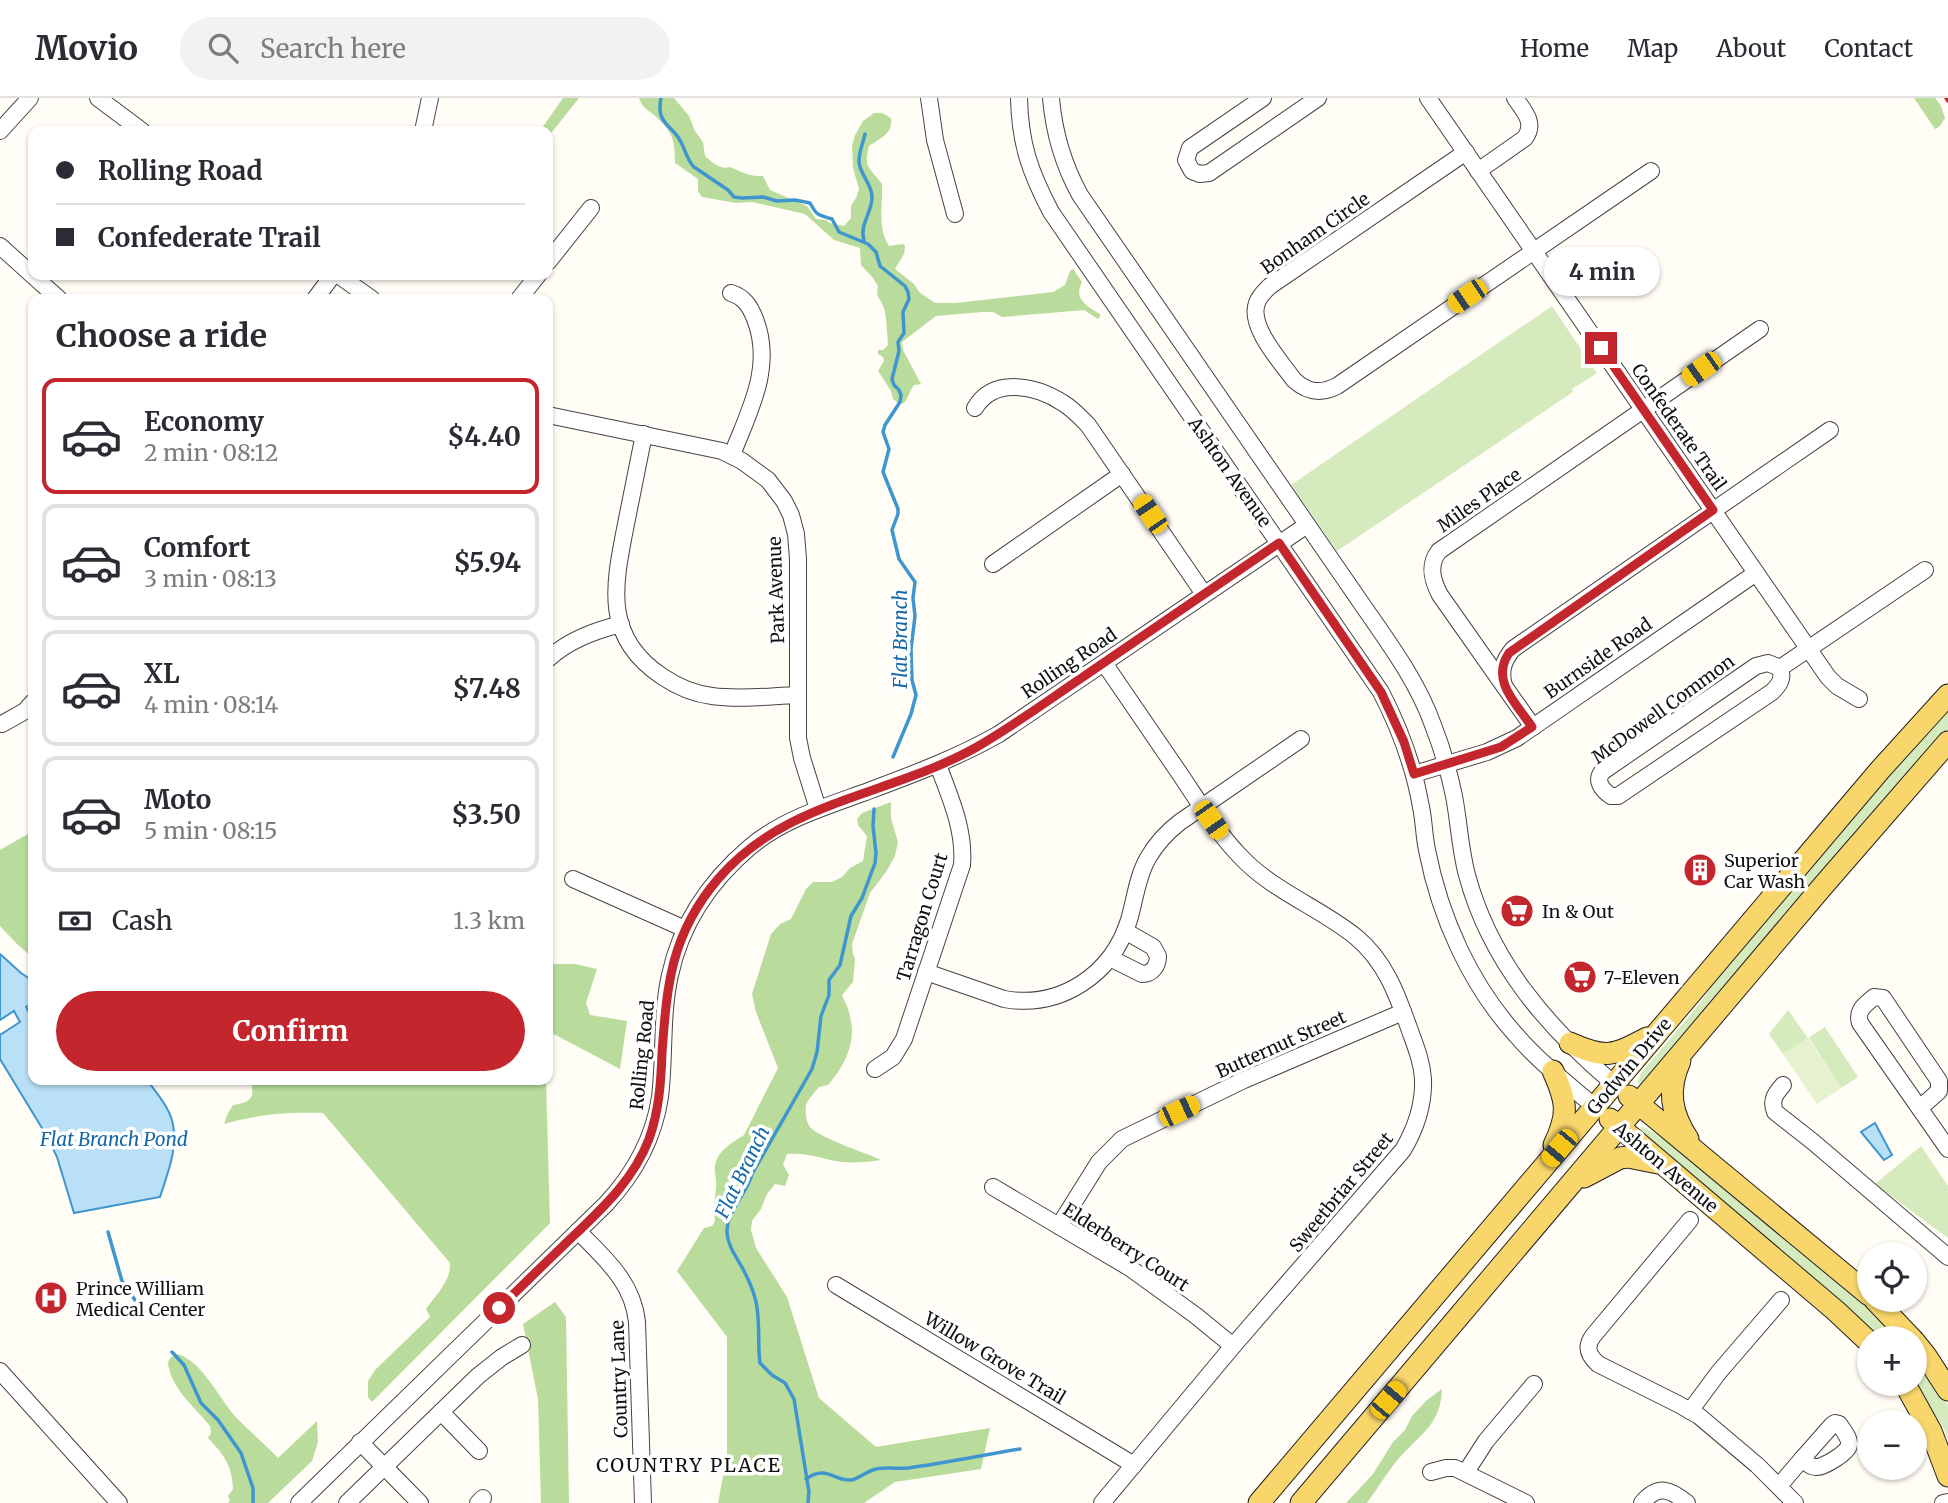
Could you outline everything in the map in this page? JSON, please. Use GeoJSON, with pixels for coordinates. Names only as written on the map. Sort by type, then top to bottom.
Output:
{"type":"FeatureCollection","features":[{"type":"Feature","properties":{"kind":"main road","name":"Godwin Drive"},"geometry":{"type":"LineString","coordinates":[[1259,1503],[1880,770],[1948,695]]}},
{"type":"Feature","properties":{"kind":"main road","name":"Godwin Drive"},"geometry":{"type":"LineString","coordinates":[[1301,1503],[1948,742]]}},
{"type":"Feature","properties":{"kind":"main road"},"geometry":{"type":"LineString","coordinates":[[1570,1043],[1594,1052],[1612,1053],[1658,1032]]}},
{"type":"Feature","properties":{"kind":"main road"},"geometry":{"type":"LineString","coordinates":[[1688,1047],[1676,1072],[1672,1101],[1675,1118],[1695,1150]]}},
{"type":"Feature","properties":{"kind":"main road"},"geometry":{"type":"LineString","coordinates":[[1542,1169],[1565,1115],[1564,1097],[1553,1071]]}},
{"type":"Feature","properties":{"kind":"main road","name":"Ashton Avenue"},"geometry":{"type":"LineString","coordinates":[[1614,1084],[1857,1285]]}},
{"type":"Feature","properties":{"kind":"main road","name":"Ashton Avenue"},"geometry":{"type":"LineString","coordinates":[[1595,1107],[1857,1331]]}},
{"type":"Feature","properties":{"kind":"main road"},"geometry":{"type":"LineString","coordinates":[[1565,1191],[1599,1167],[1620,1158],[1663,1164]]}},
{"type":"Feature","properties":{"kind":"main road"},"geometry":{"type":"LineString","coordinates":[[1886,1312],[1900,1326]]}},
{"type":"Feature","properties":{"kind":"main road"},"geometry":{"type":"LineString","coordinates":[[1927,1358],[1948,1390]]}},
{"type":"Feature","properties":{"kind":"main road"},"geometry":{"type":"LineString","coordinates":[[1912,1396],[1931,1431],[1948,1476]]}},
{"type":"Feature","properties":{"kind":"street"},"geometry":{"type":"LineString","coordinates":[[0,131],[30,98]]}},
{"type":"Feature","properties":{"kind":"street"},"geometry":{"type":"LineString","coordinates":[[98,98],[135,126]]}},
{"type":"Feature","properties":{"kind":"street"},"geometry":{"type":"LineString","coordinates":[[424,126],[430,98]]}},
{"type":"Feature","properties":{"kind":"street"},"geometry":{"type":"LineString","coordinates":[[929,98],[935,140],[955,214]]}},
{"type":"Feature","properties":{"kind":"street","name":"Ashton Avenue"},"geometry":{"type":"LineString","coordinates":[[1019,98],[1029,167],[1051,212],[1381,692],[1404,742],[1414,774],[1435,884],[1457,943],[1485,996],[1524,1044],[1595,1107]]}},
{"type":"Feature","properties":{"kind":"street","name":"Ashton Avenue"},"geometry":{"type":"LineString","coordinates":[[1051,98],[1057,141],[1069,175],[1080,195],[1394,652],[1418,691],[1432,722],[1446,765],[1466,874],[1494,946],[1545,1019],[1614,1084]]}},
{"type":"Feature","properties":{"kind":"street"},"geometry":{"type":"LineString","coordinates":[[1262,98],[1191,148],[1186,157],[1189,168],[1196,174],[1209,173],[1318,98]]}},
{"type":"Feature","properties":{"kind":"street","name":"Confederate Trail"},"geometry":{"type":"LineString","coordinates":[[1429,98],[1829,679],[1859,699]]}},
{"type":"Feature","properties":{"kind":"street"},"geometry":{"type":"LineString","coordinates":[[1479,170],[1529,134],[1530,121],[1515,98]]}},
{"type":"Feature","properties":{"kind":"street","name":"Bonham Circle"},"geometry":{"type":"LineString","coordinates":[[1466,152],[1270,286],[1256,303],[1256,321],[1263,335],[1301,386],[1316,392],[1329,390],[1534,251]]}},
{"type":"Feature","properties":{"kind":"street"},"geometry":{"type":"LineString","coordinates":[[1534,251],[1651,171]]}},
{"type":"Feature","properties":{"kind":"street"},"geometry":{"type":"LineString","coordinates":[[553,256],[591,208]]}},
{"type":"Feature","properties":{"kind":"street"},"geometry":{"type":"LineString","coordinates":[[0,246],[28,271]]}},
{"type":"Feature","properties":{"kind":"street"},"geometry":{"type":"LineString","coordinates":[[38,280],[53,294]]}},
{"type":"Feature","properties":{"kind":"street"},"geometry":{"type":"LineString","coordinates":[[345,280],[365,294]]}},
{"type":"Feature","properties":{"kind":"street"},"geometry":{"type":"LineString","coordinates":[[523,294],[534,280]]}},
{"type":"Feature","properties":{"kind":"street"},"geometry":{"type":"LineString","coordinates":[[731,293],[742,298],[753,313],[763,355],[758,388],[732,455]]}},
{"type":"Feature","properties":{"kind":"street","name":"Miles Place"},"geometry":{"type":"LineString","coordinates":[[1532,727],[1440,595],[1432,577],[1435,556],[1760,329]]}},
{"type":"Feature","properties":{"kind":"street"},"geometry":{"type":"LineString","coordinates":[[975,408],[991,391],[1008,387],[1037,391],[1064,403],[1088,425],[1204,594]]}},
{"type":"Feature","properties":{"kind":"street","name":"Park Avenue"},"geometry":{"type":"LineString","coordinates":[[553,416],[722,451],[754,468],[768,480],[784,501],[796,534],[798,559],[798,738],[818,809]]}},
{"type":"Feature","properties":{"kind":"street"},"geometry":{"type":"LineString","coordinates":[[1505,688],[1502,667],[1513,649],[1830,430]]}},
{"type":"Feature","properties":{"kind":"street"},"geometry":{"type":"LineString","coordinates":[[644,435],[616,575],[615,592],[621,624],[632,649],[654,671],[685,689],[730,698],[798,695]]}},
{"type":"Feature","properties":{"kind":"street"},"geometry":{"type":"LineString","coordinates":[[993,565],[1122,474]]}},
{"type":"Feature","properties":{"kind":"street","name":"Rolling Road"},"geometry":{"type":"LineString","coordinates":[[299,1503],[579,1231],[629,1176],[648,1140],[660,1097],[666,1001],[676,951],[701,901],[734,861],[767,835],[789,822],[939,765],[999,734],[1307,525]]}},
{"type":"Feature","properties":{"kind":"street","name":"McDowell Common"},"geometry":{"type":"LineString","coordinates":[[1780,668],[1925,570]]}},
{"type":"Feature","properties":{"kind":"street","name":"Burnside Road"},"geometry":{"type":"LineString","coordinates":[[1414,774],[1501,747],[1756,573]]}},
{"type":"Feature","properties":{"kind":"street"},"geometry":{"type":"LineString","coordinates":[[553,655],[583,636],[621,624]]}},
{"type":"Feature","properties":{"kind":"street","name":"Sweetbriar Street"},"geometry":{"type":"LineString","coordinates":[[1102,1503],[1233,1346],[1403,1150],[1418,1120],[1423,1081],[1422,1063],[1404,1012],[1375,955],[1340,925],[1252,869],[1202,807],[1104,663]]}},
{"type":"Feature","properties":{"kind":"street","name":"McDowell Common"},"geometry":{"type":"LineString","coordinates":[[1768,663],[1780,668],[1781,681],[1772,692],[1618,796],[1611,796],[1599,783],[1602,772],[1756,666],[1768,663]]}},
{"type":"Feature","properties":{"kind":"street"},"geometry":{"type":"LineString","coordinates":[[2,724],[28,708]]}},
{"type":"Feature","properties":{"kind":"street"},"geometry":{"type":"LineString","coordinates":[[926,972],[1014,1001],[1059,995],[1084,983],[1110,958],[1125,931],[1147,858],[1167,833],[1301,739]]}},
{"type":"Feature","properties":{"kind":"street","name":"Tarragon Court"},"geometry":{"type":"LineString","coordinates":[[876,1069],[890,1060],[902,1044],[960,873],[963,855],[960,828],[939,765]]}},
{"type":"Feature","properties":{"kind":"street"},"geometry":{"type":"LineString","coordinates":[[573,878],[685,929]]}},
{"type":"Feature","properties":{"kind":"street"},"geometry":{"type":"LineString","coordinates":[[1110,958],[1142,974],[1149,973],[1156,966],[1158,956],[1153,947],[1125,931]]}},
{"type":"Feature","properties":{"kind":"street"},"geometry":{"type":"LineString","coordinates":[[1920,1108],[1938,1091],[1939,1081],[1883,998],[1874,997],[1859,1011],[1860,1023],[1948,1149]]}},
{"type":"Feature","properties":{"kind":"street","name":"Butternut Street"},"geometry":{"type":"LineString","coordinates":[[1059,1226],[1099,1162],[1122,1139],[1244,1080],[1404,1012]]}},
{"type":"Feature","properties":{"kind":"street"},"geometry":{"type":"LineString","coordinates":[[1783,1085],[1773,1101],[1775,1112],[1948,1257]]}},
{"type":"Feature","properties":{"kind":"street","name":"Elderberry Court"},"geometry":{"type":"LineString","coordinates":[[993,1186],[1130,1269],[1163,1291],[1233,1346]]}},
{"type":"Feature","properties":{"kind":"street"},"geometry":{"type":"LineString","coordinates":[[1690,1220],[1593,1336],[1588,1352],[1598,1364],[1690,1411],[1758,1465],[1795,1503]]}},
{"type":"Feature","properties":{"kind":"street","name":"Country Lane"},"geometry":{"type":"LineString","coordinates":[[579,1231],[619,1273],[635,1305],[643,1503]]}},
{"type":"Feature","properties":{"kind":"street","name":"Willow Grove Trail"},"geometry":{"type":"LineString","coordinates":[[836,1285],[1134,1465]]}},
{"type":"Feature","properties":{"kind":"street"},"geometry":{"type":"LineString","coordinates":[[1690,1411],[1719,1372],[1781,1300]]}},
{"type":"Feature","properties":{"kind":"street"},"geometry":{"type":"LineString","coordinates":[[347,1503],[489,1366],[522,1345]]}},
{"type":"Feature","properties":{"kind":"street"},"geometry":{"type":"LineString","coordinates":[[0,1371],[119,1503]]}},
{"type":"Feature","properties":{"kind":"street"},"geometry":{"type":"LineString","coordinates":[[1466,1472],[1486,1441],[1534,1384]]}},
{"type":"Feature","properties":{"kind":"street"},"geometry":{"type":"LineString","coordinates":[[441,1412],[479,1451]]}},
{"type":"Feature","properties":{"kind":"street"},"geometry":{"type":"LineString","coordinates":[[360,1442],[420,1503]]}},
{"type":"Feature","properties":{"kind":"street"},"geometry":{"type":"LineString","coordinates":[[1779,1486],[1802,1459]]}},
{"type":"Feature","properties":{"kind":"street"},"geometry":{"type":"LineString","coordinates":[[1431,1472],[1446,1468],[1466,1472],[1526,1503]]}},
{"type":"Feature","properties":{"kind":"street"},"geometry":{"type":"LineString","coordinates":[[1489,1503],[1496,1488]]}},
{"type":"Feature","properties":{"kind":"street"},"geometry":{"type":"LineString","coordinates":[[1642,1503],[1651,1495],[1668,1490],[1687,1503]]}},
{"type":"Feature","properties":{"kind":"green space"},"geometry":{"type":"Polygon","coordinates":[[[563,98],[579,98],[553,131],[553,126],[543,126],[563,98]]]}},
{"type":"Feature","properties":{"kind":"green space"},"geometry":{"type":"Polygon","coordinates":[[[639,98],[674,98],[689,116],[703,142],[705,156],[714,163],[723,168],[730,167],[750,175],[763,176],[770,190],[807,206],[816,219],[844,226],[851,218],[851,206],[859,189],[853,168],[852,146],[855,135],[863,121],[874,113],[882,113],[891,118],[890,128],[869,146],[867,164],[882,184],[882,224],[885,239],[889,246],[905,246],[904,254],[895,269],[914,284],[919,292],[935,303],[956,303],[1053,292],[1065,285],[1073,269],[1082,282],[1080,297],[1086,305],[1100,314],[1100,317],[1098,319],[1084,310],[1002,317],[993,312],[936,316],[902,342],[903,350],[921,384],[914,385],[904,403],[899,404],[893,399],[878,371],[884,361],[878,350],[883,350],[888,345],[884,308],[878,295],[878,286],[861,265],[860,248],[834,240],[805,214],[752,202],[736,203],[702,197],[698,191],[698,179],[675,163],[673,141],[668,130],[644,108],[639,98]]]}},
{"type":"Feature","properties":{"kind":"green space"},"geometry":{"type":"Polygon","coordinates":[[[1914,98],[1935,98],[1945,118],[1940,126],[1935,129],[1914,98]]]}},
{"type":"Feature","properties":{"kind":"green space"},"geometry":{"type":"Polygon","coordinates":[[[1552,306],[1597,373],[1572,389],[1573,392],[1337,551],[1291,485],[1552,306]]]}},
{"type":"Feature","properties":{"kind":"green space"},"geometry":{"type":"Polygon","coordinates":[[[1948,704],[1948,732],[1646,1085],[1639,1087],[1641,1073],[1701,1002],[1724,967],[1948,704]]]}},
{"type":"Feature","properties":{"kind":"green space"},"geometry":{"type":"Polygon","coordinates":[[[891,802],[891,818],[898,842],[895,856],[870,893],[852,944],[855,959],[853,982],[842,995],[852,1026],[848,1054],[828,1085],[819,1087],[806,1105],[809,1125],[816,1132],[881,1160],[842,1162],[787,1154],[783,1165],[789,1175],[785,1186],[775,1184],[767,1194],[752,1221],[751,1230],[756,1248],[787,1297],[819,1398],[876,1447],[990,1428],[981,1469],[895,1482],[864,1503],[718,1503],[727,1456],[727,1337],[677,1271],[704,1228],[712,1226],[715,1221],[716,1161],[726,1148],[744,1135],[778,1068],[756,1012],[752,994],[771,934],[780,924],[791,919],[806,889],[813,882],[832,882],[863,861],[867,836],[858,825],[857,819],[862,813],[891,802]]]}},
{"type":"Feature","properties":{"kind":"green space"},"geometry":{"type":"Polygon","coordinates":[[[28,834],[28,954],[0,926],[0,850],[28,834]]]}},
{"type":"Feature","properties":{"kind":"green space"},"geometry":{"type":"Polygon","coordinates":[[[553,964],[575,964],[597,969],[586,1003],[590,1015],[627,1021],[620,1069],[553,1034],[553,964]]]}},
{"type":"Feature","properties":{"kind":"green space"},"geometry":{"type":"Polygon","coordinates":[[[1788,1010],[1808,1038],[1825,1027],[1858,1077],[1841,1088],[1809,1038],[1783,1054],[1769,1034],[1788,1010]]]}},
{"type":"Feature","properties":{"kind":"green space"},"geometry":{"type":"Polygon","coordinates":[[[1808,1038],[1841,1088],[1817,1104],[1783,1054],[1808,1038]]]}},
{"type":"Feature","properties":{"kind":"green space"},"geometry":{"type":"Polygon","coordinates":[[[251,1085],[546,1085],[550,1223],[372,1402],[368,1397],[368,1381],[375,1370],[430,1317],[426,1309],[445,1282],[450,1263],[323,1113],[273,1114],[224,1124],[233,1105],[248,1101],[252,1091],[251,1085]]]}},
{"type":"Feature","properties":{"kind":"green space"},"geometry":{"type":"Polygon","coordinates":[[[1641,1127],[1646,1128],[1667,1141],[1725,1190],[1772,1224],[1857,1295],[1857,1312],[1877,1312],[1892,1326],[1859,1326],[1640,1131],[1641,1127]]]}},
{"type":"Feature","properties":{"kind":"green space"},"geometry":{"type":"Polygon","coordinates":[[[1921,1146],[1948,1186],[1948,1238],[1875,1184],[1921,1146]]]}},
{"type":"Feature","properties":{"kind":"green space"},"geometry":{"type":"Polygon","coordinates":[[[555,1302],[566,1317],[569,1503],[541,1503],[538,1399],[523,1324],[555,1302]]]}},
{"type":"Feature","properties":{"kind":"green space"},"geometry":{"type":"Polygon","coordinates":[[[178,1354],[195,1364],[234,1415],[278,1458],[317,1421],[318,1442],[312,1461],[268,1503],[228,1503],[228,1496],[233,1489],[229,1467],[223,1455],[208,1438],[211,1433],[210,1426],[173,1380],[168,1362],[178,1354]]]}},
{"type":"Feature","properties":{"kind":"green space"},"geometry":{"type":"Polygon","coordinates":[[[1927,1373],[1948,1405],[1948,1438],[1922,1396],[1927,1396],[1927,1373]]]}},
{"type":"Feature","properties":{"kind":"green space"},"geometry":{"type":"Polygon","coordinates":[[[1442,1389],[1438,1411],[1429,1427],[1397,1461],[1367,1503],[1346,1503],[1373,1474],[1412,1416],[1442,1389]]]}},
{"type":"Feature","properties":{"kind":"water","name":"Flat Branch Pond"},"geometry":{"type":"Polygon","coordinates":[[[0,954],[28,978],[28,1085],[151,1085],[171,1117],[174,1137],[172,1158],[160,1197],[74,1213],[57,1157],[48,1138],[0,1059],[0,1035],[20,1022],[14,1011],[0,1020],[0,954]]]}},
{"type":"Feature","properties":{"kind":"water"},"geometry":{"type":"Polygon","coordinates":[[[1875,1123],[1892,1155],[1884,1160],[1861,1132],[1875,1123]]]}},
{"type":"Feature","properties":{"kind":"waterway","name":"Flat Branch"},"geometry":{"type":"LineString","coordinates":[[661,98],[662,118],[678,137],[694,167],[734,197],[763,197],[777,201],[810,203],[818,214],[832,219],[839,232],[868,244],[876,252],[880,266],[905,286],[908,292],[909,299],[903,312],[904,333],[898,342],[899,351],[892,379],[901,395],[900,402],[883,432],[889,449],[883,472],[898,509],[892,530],[899,559],[915,582],[911,649],[912,680],[916,695],[893,757]]}},
{"type":"Feature","properties":{"kind":"waterway"},"geometry":{"type":"LineString","coordinates":[[864,240],[863,229],[872,197],[859,161],[865,134]]}},
{"type":"Feature","properties":{"kind":"waterway","name":"Flat Branch"},"geometry":{"type":"LineString","coordinates":[[808,1503],[809,1492],[794,1399],[785,1383],[760,1363],[757,1306],[749,1282],[729,1244],[727,1233],[733,1210],[812,1069],[821,1016],[829,995],[829,980],[840,965],[851,916],[862,898],[875,863],[874,809]]}},
{"type":"Feature","properties":{"kind":"waterway"},"geometry":{"type":"LineString","coordinates":[[108,1232],[122,1281],[135,1300]]}},
{"type":"Feature","properties":{"kind":"waterway"},"geometry":{"type":"LineString","coordinates":[[172,1352],[184,1365],[201,1403],[218,1420],[241,1453],[253,1488],[253,1503]]}},
{"type":"Feature","properties":{"kind":"waterway"},"geometry":{"type":"LineString","coordinates":[[806,1479],[825,1473],[852,1480],[876,1469],[908,1468],[1020,1449]]}},
{"type":"Feature","properties":{"kind":"place","name":"Superior Car Wash"},"geometry":{"type":"Point","coordinates":[1700,870]}},
{"type":"Feature","properties":{"kind":"place","name":"In & Out"},"geometry":{"type":"Point","coordinates":[1517,911]}},
{"type":"Feature","properties":{"kind":"place","name":"7-Eleven"},"geometry":{"type":"Point","coordinates":[1580,977]}},
{"type":"Feature","properties":{"kind":"place","name":"Prince William Medical Center"},"geometry":{"type":"Point","coordinates":[51,1298]}},
{"type":"Feature","properties":{"kind":"district","name":"COUNTRY PLACE"},"geometry":{"type":"Point","coordinates":[689,1465]}},
{"type":"Feature","properties":{"kind":"route"},"geometry":{"type":"LineString","coordinates":[[499,1308],[606,1204],[629,1176],[638,1160],[648,1140],[660,1097],[666,1001],[676,951],[687,923],[701,901],[734,861],[752,845],[789,822],[948,761],[999,734],[1279,543],[1381,692],[1394,717],[1414,774],[1501,747],[1532,727],[1503,682],[1502,667],[1509,653],[1713,510],[1601,348]]}}]}
